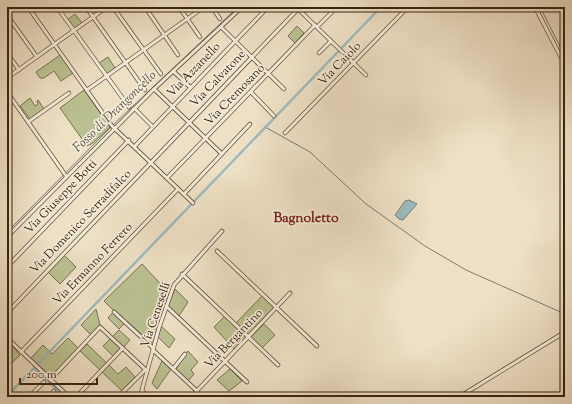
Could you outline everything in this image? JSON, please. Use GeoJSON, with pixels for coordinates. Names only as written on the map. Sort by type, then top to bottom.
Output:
{"type":"FeatureCollection","features":[{"type":"Feature","properties":{"kind":"street"},"geometry":{"type":"LineString","coordinates":[[28,7],[110,124],[129,140],[193,203]]}},
{"type":"Feature","properties":{"kind":"street"},"geometry":{"type":"LineString","coordinates":[[57,7],[129,107]]}},
{"type":"Feature","properties":{"kind":"street"},"geometry":{"type":"LineString","coordinates":[[86,7],[145,90]]}},
{"type":"Feature","properties":{"kind":"street"},"geometry":{"type":"LineString","coordinates":[[7,78],[107,7]]}},
{"type":"Feature","properties":{"kind":"street"},"geometry":{"type":"LineString","coordinates":[[114,7],[161,74]]}},
{"type":"Feature","properties":{"kind":"street"},"geometry":{"type":"LineString","coordinates":[[145,7],[178,55]]}},
{"type":"Feature","properties":{"kind":"street"},"geometry":{"type":"LineString","coordinates":[[179,7],[200,37]]}},
{"type":"Feature","properties":{"kind":"street"},"geometry":{"type":"LineString","coordinates":[[87,90],[204,7]]}},
{"type":"Feature","properties":{"kind":"street"},"geometry":{"type":"LineString","coordinates":[[212,7],[220,19]]}},
{"type":"Feature","properties":{"kind":"street"},"geometry":{"type":"LineString","coordinates":[[7,237],[134,108],[242,7]]}},
{"type":"Feature","properties":{"kind":"street","name":"Via Azzanello"},"geometry":{"type":"LineString","coordinates":[[135,146],[268,7]]}},
{"type":"Feature","properties":{"kind":"street","name":"Via Cremosano"},"geometry":{"type":"LineString","coordinates":[[168,178],[268,73],[337,7]]}},
{"type":"Feature","properties":{"kind":"street","name":"Via Caiolo"},"geometry":{"type":"LineString","coordinates":[[285,134],[408,7]]}},
{"type":"Feature","properties":{"kind":"street"},"geometry":{"type":"LineString","coordinates":[[535,7],[565,65]]}},
{"type":"Feature","properties":{"kind":"street"},"geometry":{"type":"LineString","coordinates":[[297,8],[366,75]]}},
{"type":"Feature","properties":{"kind":"street","name":"Via Calvatone"},"geometry":{"type":"LineString","coordinates":[[150,162],[297,8]]}},
{"type":"Feature","properties":{"kind":"street"},"geometry":{"type":"LineString","coordinates":[[7,15],[37,57]]}},
{"type":"Feature","properties":{"kind":"street"},"geometry":{"type":"LineString","coordinates":[[221,27],[284,89]]}},
{"type":"Feature","properties":{"kind":"street"},"geometry":{"type":"LineString","coordinates":[[319,53],[331,41]]}},
{"type":"Feature","properties":{"kind":"street"},"geometry":{"type":"LineString","coordinates":[[7,53],[19,70]]}},
{"type":"Feature","properties":{"kind":"street"},"geometry":{"type":"LineString","coordinates":[[173,71],[190,87]]}},
{"type":"Feature","properties":{"kind":"street"},"geometry":{"type":"LineString","coordinates":[[154,89],[222,154]]}},
{"type":"Feature","properties":{"kind":"street"},"geometry":{"type":"LineString","coordinates":[[7,92],[66,176]]}},
{"type":"Feature","properties":{"kind":"street"},"geometry":{"type":"LineString","coordinates":[[250,92],[274,116]]}},
{"type":"Feature","properties":{"kind":"street"},"geometry":{"type":"LineString","coordinates":[[28,122],[69,93]]}},
{"type":"Feature","properties":{"kind":"street"},"geometry":{"type":"LineString","coordinates":[[134,108],[153,126]]}},
{"type":"Feature","properties":{"kind":"street"},"geometry":{"type":"LineString","coordinates":[[184,194],[250,124]]}},
{"type":"Feature","properties":{"kind":"street","name":"Via Giuseppe Botti"},"geometry":{"type":"LineString","coordinates":[[7,266],[129,140]]}},
{"type":"Feature","properties":{"kind":"street","name":"Via Domenico Serradifalco"},"geometry":{"type":"LineString","coordinates":[[7,313],[150,162]]}},
{"type":"Feature","properties":{"kind":"street","name":"Via Ermanno Ferrero"},"geometry":{"type":"LineString","coordinates":[[21,352],[178,189]]}},
{"type":"Feature","properties":{"kind":"street","name":"Via Ceneselli"},"geometry":{"type":"LineString","coordinates":[[140,397],[146,371],[166,306],[174,286],[182,274],[222,232]]}},
{"type":"Feature","properties":{"kind":"street"},"geometry":{"type":"LineString","coordinates":[[217,251],[317,346]]}},
{"type":"Feature","properties":{"kind":"street"},"geometry":{"type":"LineString","coordinates":[[182,274],[278,365]]}},
{"type":"Feature","properties":{"kind":"street","name":"Via Bergantino"},"geometry":{"type":"LineString","coordinates":[[191,397],[290,293]]}},
{"type":"Feature","properties":{"kind":"street"},"geometry":{"type":"LineString","coordinates":[[166,306],[247,382]]}},
{"type":"Feature","properties":{"kind":"street"},"geometry":{"type":"LineString","coordinates":[[114,312],[196,391]]}},
{"type":"Feature","properties":{"kind":"street"},"geometry":{"type":"LineString","coordinates":[[50,380],[100,327],[146,371],[118,397]]}},
{"type":"Feature","properties":{"kind":"street"},"geometry":{"type":"LineString","coordinates":[[459,397],[565,332]]}},
{"type":"Feature","properties":{"kind":"street"},"geometry":{"type":"LineString","coordinates":[[7,338],[69,397]]}},
{"type":"Feature","properties":{"kind":"street"},"geometry":{"type":"LineString","coordinates":[[76,397],[122,349]]}},
{"type":"Feature","properties":{"kind":"street"},"geometry":{"type":"LineString","coordinates":[[174,369],[185,354]]}},
{"type":"Feature","properties":{"kind":"street"},"geometry":{"type":"LineString","coordinates":[[29,397],[44,382]]}},
{"type":"Feature","properties":{"kind":"street"},"geometry":{"type":"LineString","coordinates":[[49,397],[54,391]]}},
{"type":"Feature","properties":{"kind":"street"},"geometry":{"type":"LineString","coordinates":[[142,391],[149,397]]}},
{"type":"Feature","properties":{"kind":"green space"},"geometry":{"type":"Polygon","coordinates":[[[75,14],[82,23],[74,29],[67,20],[75,14]]]}},
{"type":"Feature","properties":{"kind":"green space"},"geometry":{"type":"Polygon","coordinates":[[[297,26],[304,33],[295,43],[288,36],[297,26]]]}},
{"type":"Feature","properties":{"kind":"green space"},"geometry":{"type":"Polygon","coordinates":[[[60,55],[73,73],[61,81],[54,71],[44,78],[40,78],[36,72],[60,55]]]}},
{"type":"Feature","properties":{"kind":"green space"},"geometry":{"type":"Polygon","coordinates":[[[108,57],[115,68],[107,74],[99,63],[108,57]]]}},
{"type":"Feature","properties":{"kind":"green space"},"geometry":{"type":"Polygon","coordinates":[[[84,90],[110,127],[93,143],[87,146],[60,108],[84,90]]]}},
{"type":"Feature","properties":{"kind":"green space"},"geometry":{"type":"Polygon","coordinates":[[[30,98],[35,106],[38,104],[38,100],[44,109],[30,119],[20,106],[30,98]]]}},
{"type":"Feature","properties":{"kind":"green space"},"geometry":{"type":"Polygon","coordinates":[[[64,255],[76,267],[60,284],[48,272],[64,255]]]}},
{"type":"Feature","properties":{"kind":"green space"},"geometry":{"type":"Polygon","coordinates":[[[142,264],[169,293],[153,345],[127,321],[119,329],[108,318],[114,311],[104,301],[142,264]]]}},
{"type":"Feature","properties":{"kind":"green space"},"geometry":{"type":"Polygon","coordinates":[[[175,289],[188,302],[179,316],[168,306],[175,289]]]}},
{"type":"Feature","properties":{"kind":"green space"},"geometry":{"type":"Polygon","coordinates":[[[262,296],[275,308],[248,335],[236,323],[262,296]]]}},
{"type":"Feature","properties":{"kind":"green space"},"geometry":{"type":"Polygon","coordinates":[[[96,309],[100,325],[91,335],[81,325],[96,309]]]}},
{"type":"Feature","properties":{"kind":"green space"},"geometry":{"type":"Polygon","coordinates":[[[225,316],[246,337],[234,349],[214,327],[225,316]]]}},
{"type":"Feature","properties":{"kind":"green space"},"geometry":{"type":"Polygon","coordinates":[[[264,324],[275,335],[262,348],[251,337],[264,324]]]}},
{"type":"Feature","properties":{"kind":"green space"},"geometry":{"type":"Polygon","coordinates":[[[161,326],[175,339],[169,348],[158,337],[161,326]]]}},
{"type":"Feature","properties":{"kind":"green space"},"geometry":{"type":"Polygon","coordinates":[[[119,330],[130,340],[123,348],[112,337],[119,330]]]}},
{"type":"Feature","properties":{"kind":"green space"},"geometry":{"type":"Polygon","coordinates":[[[68,338],[78,348],[51,377],[31,358],[43,345],[52,354],[68,338]]]}},
{"type":"Feature","properties":{"kind":"green space"},"geometry":{"type":"Polygon","coordinates":[[[110,339],[120,348],[113,356],[103,346],[110,339]]]}},
{"type":"Feature","properties":{"kind":"green space"},"geometry":{"type":"Polygon","coordinates":[[[9,342],[20,355],[7,368],[7,344],[9,342]]]}},
{"type":"Feature","properties":{"kind":"green space"},"geometry":{"type":"Polygon","coordinates":[[[87,344],[118,374],[126,367],[135,377],[122,391],[80,351],[87,344]]]}},
{"type":"Feature","properties":{"kind":"green space"},"geometry":{"type":"Polygon","coordinates":[[[188,351],[198,362],[191,370],[194,374],[188,381],[176,369],[188,351]]]}},
{"type":"Feature","properties":{"kind":"green space"},"geometry":{"type":"Polygon","coordinates":[[[162,361],[171,369],[157,389],[152,383],[162,361]]]}},
{"type":"Feature","properties":{"kind":"green space"},"geometry":{"type":"Polygon","coordinates":[[[230,369],[242,381],[229,391],[217,380],[230,369]]]}},
{"type":"Feature","properties":{"kind":"water"},"geometry":{"type":"Polygon","coordinates":[[[409,200],[417,204],[403,220],[399,219],[395,215],[405,201],[409,200]]]}},
{"type":"Feature","properties":{"kind":"waterway","name":"Fosso di Drangoncello"},"geometry":{"type":"LineString","coordinates":[[113,125],[238,7]]}},
{"type":"Feature","properties":{"kind":"waterway"},"geometry":{"type":"LineString","coordinates":[[7,396],[381,7]]}},
{"type":"Feature","properties":{"kind":"waterway","name":"Fosso di Drangoncello"},"geometry":{"type":"LineString","coordinates":[[540,7],[565,56]]}},
{"type":"Feature","properties":{"kind":"waterway","name":"Fosso di Drangoncello"},"geometry":{"type":"LineString","coordinates":[[7,232],[111,127]]}},
{"type":"Feature","properties":{"kind":"waterway"},"geometry":{"type":"LineString","coordinates":[[265,127],[310,152],[366,204],[425,246],[466,270],[565,314]]}},
{"type":"Feature","properties":{"kind":"waterway"},"geometry":{"type":"LineString","coordinates":[[34,368],[65,397]]}},
{"type":"Feature","properties":{"kind":"district","name":"Bagnoletto"},"geometry":{"type":"Point","coordinates":[306,219]}}]}
